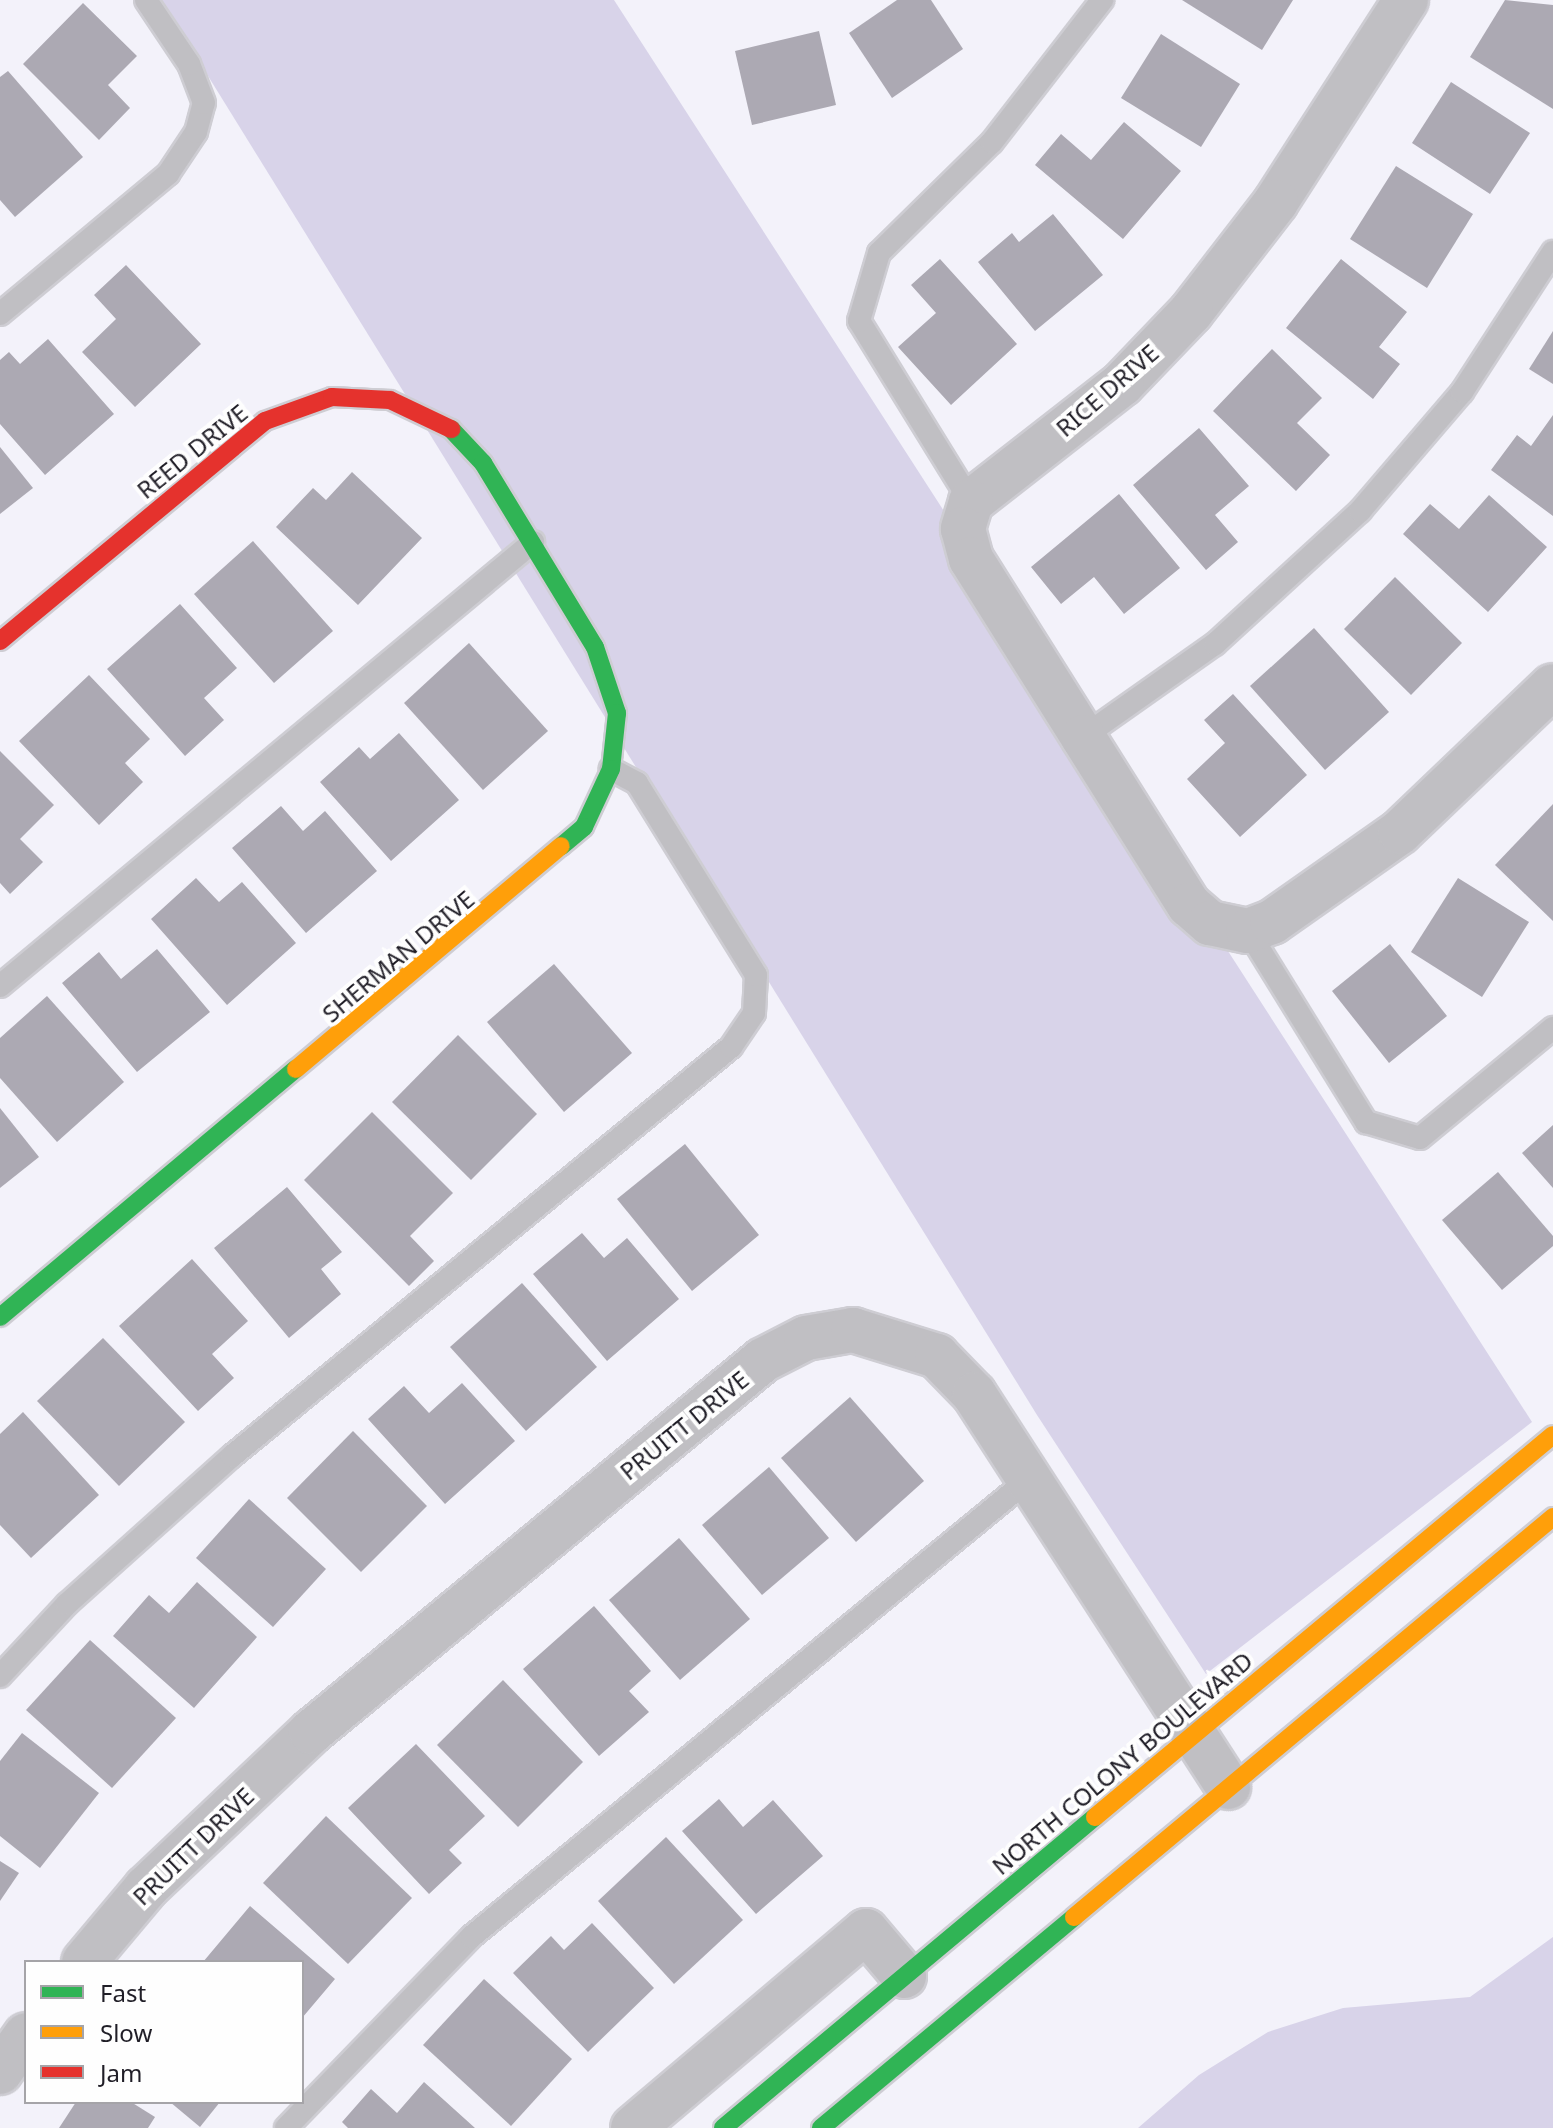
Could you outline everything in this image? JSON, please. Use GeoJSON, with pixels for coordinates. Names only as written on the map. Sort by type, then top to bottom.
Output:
{"type":"FeatureCollection","features":[{"type":"Feature","properties":{"kind":"main road","name":"REED DRIVE"},"geometry":{"type":"LineString","coordinates":[[0,641],[265,421],[332,397],[390,400],[442,420],[483,463],[533,542]]}},
{"type":"Feature","properties":{"kind":"main road","name":"SHERMAN DRIVE"},"geometry":{"type":"LineString","coordinates":[[0,1317],[520,885],[584,827],[611,769],[617,713],[595,647],[533,542]]}},
{"type":"Feature","properties":{"kind":"main road","name":"NORTH COLONY BOULEVARD"},"geometry":{"type":"LineString","coordinates":[[723,2128],[1553,1435]]}},
{"type":"Feature","properties":{"kind":"main road"},"geometry":{"type":"LineString","coordinates":[[821,2128],[1553,1517]]}},
{"type":"Feature","properties":{"kind":"street","name":"RICE DRIVE"},"geometry":{"type":"LineString","coordinates":[[971,502],[1122,384],[1191,312],[1276,202],[1406,0]]}},
{"type":"Feature","properties":{"kind":"street"},"geometry":{"type":"LineString","coordinates":[[971,502],[963,529],[971,559],[1189,905],[1210,923],[1248,931],[1272,922],[1400,832],[1553,686]]}},
{"type":"Feature","properties":{"kind":"street","name":"PRUITT DRIVE"},"geometry":{"type":"LineString","coordinates":[[86,1960],[146,1888],[311,1732],[763,1360],[792,1345],[853,1330],[937,1356],[974,1394],[1196,1733],[1228,1787]]}},
{"type":"Feature","properties":{"kind":"street"},"geometry":{"type":"LineString","coordinates":[[633,2128],[866,1931],[904,1976]]}},
{"type":"Feature","properties":{"kind":"street"},"geometry":{"type":"LineString","coordinates":[[0,2072],[24,2038]]}},
{"type":"Feature","properties":{"kind":"lane"},"geometry":{"type":"LineString","coordinates":[[0,314],[168,174],[196,132],[204,103],[194,77],[146,0]]}},
{"type":"Feature","properties":{"kind":"lane"},"geometry":{"type":"LineString","coordinates":[[971,502],[859,321],[879,253],[992,142],[1102,0]]}},
{"type":"Feature","properties":{"kind":"lane"},"geometry":{"type":"LineString","coordinates":[[1083,737],[1215,644],[1360,511],[1462,392],[1553,252]]}},
{"type":"Feature","properties":{"kind":"lane"},"geometry":{"type":"LineString","coordinates":[[0,986],[533,542]]}},
{"type":"Feature","properties":{"kind":"lane"},"geometry":{"type":"LineString","coordinates":[[0,1676],[67,1604],[232,1456],[731,1047],[754,1013],[756,975],[637,783],[611,769]]}},
{"type":"Feature","properties":{"kind":"lane"},"geometry":{"type":"LineString","coordinates":[[1248,931],[1366,1122],[1420,1138],[1553,1028]]}},
{"type":"Feature","properties":{"kind":"lane"},"geometry":{"type":"LineString","coordinates":[[286,2128],[471,1937],[1028,1480]]}},
{"type":"Feature","properties":{"kind":"shaded area"},"geometry":{"type":"Polygon","coordinates":[[[161,0],[614,0],[1532,1422],[1206,1674],[1037,1415],[161,0]]]}},
{"type":"Feature","properties":{"kind":"shaded area"},"geometry":{"type":"Polygon","coordinates":[[[1553,1937],[1553,2128],[1138,2128],[1199,2075],[1268,2032],[1343,2008],[1470,1997],[1553,1937]]]}},
{"type":"Feature","properties":{"kind":"building"},"geometry":{"type":"Polygon","coordinates":[[[897,0],[931,0],[963,49],[892,98],[849,33],[897,0]]]}},
{"type":"Feature","properties":{"kind":"building"},"geometry":{"type":"Polygon","coordinates":[[[1182,0],[1293,0],[1262,50],[1182,0]]]}},
{"type":"Feature","properties":{"kind":"building"},"geometry":{"type":"Polygon","coordinates":[[[1505,0],[1553,5],[1553,109],[1470,57],[1505,0]]]}},
{"type":"Feature","properties":{"kind":"building"},"geometry":{"type":"Polygon","coordinates":[[[83,3],[137,56],[108,85],[130,108],[99,140],[23,64],[83,3]]]}},
{"type":"Feature","properties":{"kind":"building"},"geometry":{"type":"Polygon","coordinates":[[[819,31],[836,105],[752,125],[735,51],[819,31]]]}},
{"type":"Feature","properties":{"kind":"building"},"geometry":{"type":"Polygon","coordinates":[[[1161,34],[1240,84],[1201,147],[1121,98],[1161,34]]]}},
{"type":"Feature","properties":{"kind":"building"},"geometry":{"type":"Polygon","coordinates":[[[8,71],[83,157],[15,217],[0,200],[0,77],[8,71]]]}},
{"type":"Feature","properties":{"kind":"building"},"geometry":{"type":"Polygon","coordinates":[[[1451,82],[1530,133],[1490,194],[1412,143],[1451,82]]]}},
{"type":"Feature","properties":{"kind":"building"},"geometry":{"type":"Polygon","coordinates":[[[1124,122],[1181,171],[1123,239],[1035,165],[1061,134],[1091,160],[1124,122]]]}},
{"type":"Feature","properties":{"kind":"building"},"geometry":{"type":"Polygon","coordinates":[[[1396,166],[1473,214],[1427,288],[1350,239],[1396,166]]]}},
{"type":"Feature","properties":{"kind":"building"},"geometry":{"type":"Polygon","coordinates":[[[1053,214],[1103,275],[1035,331],[978,262],[1012,233],[1019,242],[1053,214]]]}},
{"type":"Feature","properties":{"kind":"building"},"geometry":{"type":"Polygon","coordinates":[[[940,259],[1017,344],[951,405],[898,347],[936,313],[911,285],[940,259]]]}},
{"type":"Feature","properties":{"kind":"building"},"geometry":{"type":"Polygon","coordinates":[[[1341,259],[1407,312],[1379,347],[1400,364],[1373,399],[1286,328],[1341,259]]]}},
{"type":"Feature","properties":{"kind":"building"},"geometry":{"type":"Polygon","coordinates":[[[126,265],[201,344],[135,407],[82,352],[116,319],[94,295],[126,265]]]}},
{"type":"Feature","properties":{"kind":"building"},"geometry":{"type":"Polygon","coordinates":[[[1553,331],[1553,384],[1529,369],[1553,331]]]}},
{"type":"Feature","properties":{"kind":"building"},"geometry":{"type":"Polygon","coordinates":[[[48,339],[114,414],[45,475],[0,424],[0,360],[9,352],[20,364],[48,339]]]}},
{"type":"Feature","properties":{"kind":"building"},"geometry":{"type":"Polygon","coordinates":[[[1272,349],[1322,398],[1297,423],[1330,455],[1296,491],[1213,411],[1272,349]]]}},
{"type":"Feature","properties":{"kind":"building"},"geometry":{"type":"Polygon","coordinates":[[[1553,415],[1553,516],[1491,470],[1517,435],[1531,446],[1553,415]]]}},
{"type":"Feature","properties":{"kind":"building"},"geometry":{"type":"Polygon","coordinates":[[[1199,428],[1249,486],[1215,515],[1238,542],[1206,570],[1133,485],[1199,428]]]}},
{"type":"Feature","properties":{"kind":"building"},"geometry":{"type":"Polygon","coordinates":[[[0,447],[33,488],[0,514],[0,447]]]}},
{"type":"Feature","properties":{"kind":"building"},"geometry":{"type":"Polygon","coordinates":[[[352,472],[422,538],[358,605],[276,527],[313,488],[326,500],[352,472]]]}},
{"type":"Feature","properties":{"kind":"building"},"geometry":{"type":"Polygon","coordinates":[[[1119,494],[1180,568],[1124,614],[1094,577],[1061,604],[1031,567],[1119,494]]]}},
{"type":"Feature","properties":{"kind":"building"},"geometry":{"type":"Polygon","coordinates":[[[1489,495],[1547,547],[1488,612],[1403,534],[1430,504],[1459,529],[1489,495]]]}},
{"type":"Feature","properties":{"kind":"building"},"geometry":{"type":"Polygon","coordinates":[[[253,541],[333,631],[274,683],[194,594],[253,541]]]}},
{"type":"Feature","properties":{"kind":"building"},"geometry":{"type":"Polygon","coordinates":[[[1395,577],[1462,643],[1411,695],[1344,629],[1395,577]]]}},
{"type":"Feature","properties":{"kind":"building"},"geometry":{"type":"Polygon","coordinates":[[[180,604],[237,668],[204,698],[224,720],[185,756],[107,669],[180,604]]]}},
{"type":"Feature","properties":{"kind":"building"},"geometry":{"type":"Polygon","coordinates":[[[1314,628],[1389,712],[1325,770],[1250,686],[1314,628]]]}},
{"type":"Feature","properties":{"kind":"building"},"geometry":{"type":"Polygon","coordinates":[[[469,643],[548,731],[483,790],[404,703],[469,643]]]}},
{"type":"Feature","properties":{"kind":"building"},"geometry":{"type":"Polygon","coordinates":[[[89,675],[150,739],[125,763],[143,782],[99,825],[19,741],[89,675]]]}},
{"type":"Feature","properties":{"kind":"building"},"geometry":{"type":"Polygon","coordinates":[[[1233,694],[1307,775],[1240,837],[1187,779],[1225,743],[1204,720],[1233,694]]]}},
{"type":"Feature","properties":{"kind":"building"},"geometry":{"type":"Polygon","coordinates":[[[399,733],[459,800],[391,861],[320,782],[359,747],[370,759],[399,733]]]}},
{"type":"Feature","properties":{"kind":"building"},"geometry":{"type":"Polygon","coordinates":[[[0,751],[54,805],[20,839],[43,862],[10,894],[0,883],[0,751]]]}},
{"type":"Feature","properties":{"kind":"building"},"geometry":{"type":"Polygon","coordinates":[[[1553,804],[1553,921],[1495,865],[1553,804]]]}},
{"type":"Feature","properties":{"kind":"building"},"geometry":{"type":"Polygon","coordinates":[[[281,806],[303,831],[325,811],[377,871],[306,933],[232,848],[281,806]]]}},
{"type":"Feature","properties":{"kind":"building"},"geometry":{"type":"Polygon","coordinates":[[[196,878],[219,902],[242,882],[296,943],[227,1005],[151,919],[196,878]]]}},
{"type":"Feature","properties":{"kind":"building"},"geometry":{"type":"Polygon","coordinates":[[[1458,878],[1529,922],[1482,997],[1411,952],[1458,878]]]}},
{"type":"Feature","properties":{"kind":"building"},"geometry":{"type":"Polygon","coordinates":[[[1390,944],[1447,1016],[1389,1063],[1332,991],[1390,944]]]}},
{"type":"Feature","properties":{"kind":"building"},"geometry":{"type":"Polygon","coordinates":[[[157,949],[210,1012],[137,1072],[62,983],[99,952],[121,979],[157,949]]]}},
{"type":"Feature","properties":{"kind":"building"},"geometry":{"type":"Polygon","coordinates":[[[554,964],[632,1053],[564,1112],[487,1022],[554,964]]]}},
{"type":"Feature","properties":{"kind":"building"},"geometry":{"type":"Polygon","coordinates":[[[47,996],[124,1082],[57,1142],[0,1078],[0,1038],[47,996]]]}},
{"type":"Feature","properties":{"kind":"building"},"geometry":{"type":"Polygon","coordinates":[[[458,1035],[537,1114],[471,1180],[392,1102],[458,1035]]]}},
{"type":"Feature","properties":{"kind":"building"},"geometry":{"type":"Polygon","coordinates":[[[0,1108],[39,1157],[0,1188],[0,1108]]]}},
{"type":"Feature","properties":{"kind":"building"},"geometry":{"type":"Polygon","coordinates":[[[372,1112],[453,1193],[410,1236],[434,1261],[409,1286],[304,1180],[372,1112]]]}},
{"type":"Feature","properties":{"kind":"building"},"geometry":{"type":"Polygon","coordinates":[[[1553,1125],[1553,1188],[1522,1153],[1553,1125]]]}},
{"type":"Feature","properties":{"kind":"building"},"geometry":{"type":"Polygon","coordinates":[[[685,1144],[759,1235],[692,1291],[617,1199],[685,1144]]]}},
{"type":"Feature","properties":{"kind":"building"},"geometry":{"type":"Polygon","coordinates":[[[1498,1172],[1553,1236],[1553,1246],[1502,1290],[1442,1220],[1498,1172]]]}},
{"type":"Feature","properties":{"kind":"building"},"geometry":{"type":"Polygon","coordinates":[[[287,1187],[342,1252],[321,1269],[341,1294],[289,1338],[214,1248],[287,1187]]]}},
{"type":"Feature","properties":{"kind":"building"},"geometry":{"type":"Polygon","coordinates":[[[582,1233],[604,1258],[627,1238],[679,1299],[607,1361],[533,1274],[582,1233]]]}},
{"type":"Feature","properties":{"kind":"building"},"geometry":{"type":"Polygon","coordinates":[[[192,1259],[248,1321],[212,1354],[234,1378],[198,1411],[119,1326],[192,1259]]]}},
{"type":"Feature","properties":{"kind":"building"},"geometry":{"type":"Polygon","coordinates":[[[522,1283],[597,1367],[526,1431],[450,1347],[522,1283]]]}},
{"type":"Feature","properties":{"kind":"building"},"geometry":{"type":"Polygon","coordinates":[[[103,1338],[185,1422],[119,1486],[37,1401],[103,1338]]]}},
{"type":"Feature","properties":{"kind":"building"},"geometry":{"type":"Polygon","coordinates":[[[462,1383],[515,1441],[445,1504],[368,1419],[404,1386],[429,1413],[462,1383]]]}},
{"type":"Feature","properties":{"kind":"building"},"geometry":{"type":"Polygon","coordinates":[[[850,1397],[924,1481],[856,1542],[781,1458],[850,1397]]]}},
{"type":"Feature","properties":{"kind":"building"},"geometry":{"type":"Polygon","coordinates":[[[23,1412],[99,1495],[31,1558],[0,1525],[0,1434],[23,1412]]]}},
{"type":"Feature","properties":{"kind":"building"},"geometry":{"type":"Polygon","coordinates":[[[353,1431],[427,1506],[361,1572],[287,1498],[353,1431]]]}},
{"type":"Feature","properties":{"kind":"building"},"geometry":{"type":"Polygon","coordinates":[[[769,1467],[829,1538],[762,1595],[702,1525],[769,1467]]]}},
{"type":"Feature","properties":{"kind":"building"},"geometry":{"type":"Polygon","coordinates":[[[249,1499],[326,1569],[273,1627],[196,1558],[249,1499]]]}},
{"type":"Feature","properties":{"kind":"building"},"geometry":{"type":"Polygon","coordinates":[[[679,1538],[750,1619],[680,1680],[609,1600],[679,1538]]]}},
{"type":"Feature","properties":{"kind":"building"},"geometry":{"type":"Polygon","coordinates":[[[197,1582],[257,1637],[194,1708],[113,1636],[149,1595],[169,1613],[197,1582]]]}},
{"type":"Feature","properties":{"kind":"building"},"geometry":{"type":"Polygon","coordinates":[[[594,1606],[651,1671],[629,1691],[649,1712],[599,1756],[523,1669],[594,1606]]]}},
{"type":"Feature","properties":{"kind":"building"},"geometry":{"type":"Polygon","coordinates":[[[90,1640],[176,1718],[112,1788],[26,1710],[90,1640]]]}},
{"type":"Feature","properties":{"kind":"building"},"geometry":{"type":"Polygon","coordinates":[[[503,1680],[583,1762],[518,1827],[437,1745],[503,1680]]]}},
{"type":"Feature","properties":{"kind":"building"},"geometry":{"type":"Polygon","coordinates":[[[22,1733],[99,1793],[40,1868],[0,1836],[0,1761],[22,1733]]]}},
{"type":"Feature","properties":{"kind":"building"},"geometry":{"type":"Polygon","coordinates":[[[416,1744],[485,1816],[449,1850],[462,1863],[429,1894],[348,1808],[416,1744]]]}},
{"type":"Feature","properties":{"kind":"building"},"geometry":{"type":"Polygon","coordinates":[[[719,1799],[743,1827],[773,1800],[823,1856],[756,1914],[682,1831],[719,1799]]]}},
{"type":"Feature","properties":{"kind":"building"},"geometry":{"type":"Polygon","coordinates":[[[326,1816],[412,1898],[348,1964],[263,1883],[326,1816]]]}},
{"type":"Feature","properties":{"kind":"building"},"geometry":{"type":"Polygon","coordinates":[[[666,1837],[743,1920],[674,1984],[598,1901],[666,1837]]]}},
{"type":"Feature","properties":{"kind":"building"},"geometry":{"type":"Polygon","coordinates":[[[0,1861],[19,1873],[0,1901],[0,1861]]]}},
{"type":"Feature","properties":{"kind":"building"},"geometry":{"type":"Polygon","coordinates":[[[250,1906],[335,1979],[304,2016],[304,1960],[205,1960],[250,1906]]]}},
{"type":"Feature","properties":{"kind":"building"},"geometry":{"type":"Polygon","coordinates":[[[592,1923],[654,1988],[588,2052],[513,1973],[551,1936],[564,1950],[592,1923]]]}},
{"type":"Feature","properties":{"kind":"building"},"geometry":{"type":"Polygon","coordinates":[[[484,1979],[572,2059],[511,2126],[423,2045],[484,1979]]]}},
{"type":"Feature","properties":{"kind":"building"},"geometry":{"type":"Polygon","coordinates":[[[424,2082],[475,2128],[348,2128],[342,2122],[371,2089],[397,2113],[424,2082]]]}},
{"type":"Feature","properties":{"kind":"building"},"geometry":{"type":"Polygon","coordinates":[[[75,2104],[134,2104],[155,2117],[148,2128],[59,2128],[75,2104]]]}},
{"type":"Feature","properties":{"kind":"building"},"geometry":{"type":"Polygon","coordinates":[[[172,2104],[218,2104],[200,2127],[172,2104]]]}},
{"type":"Feature","properties":{"kind":"traffic: fast"},"geometry":{"type":"LineString","coordinates":[[451,429],[483,463],[595,647],[617,713],[611,769],[584,827],[561,846]]}},
{"type":"Feature","properties":{"kind":"traffic: fast"},"geometry":{"type":"LineString","coordinates":[[0,1317],[296,1069]]}},
{"type":"Feature","properties":{"kind":"traffic: fast"},"geometry":{"type":"LineString","coordinates":[[723,2128],[1095,1817]]}},
{"type":"Feature","properties":{"kind":"traffic: fast"},"geometry":{"type":"LineString","coordinates":[[821,2128],[1074,1917]]}},
{"type":"Feature","properties":{"kind":"traffic: slow"},"geometry":{"type":"LineString","coordinates":[[296,1069],[561,846]]}},
{"type":"Feature","properties":{"kind":"traffic: slow"},"geometry":{"type":"LineString","coordinates":[[1095,1817],[1553,1435]]}},
{"type":"Feature","properties":{"kind":"traffic: slow"},"geometry":{"type":"LineString","coordinates":[[1074,1917],[1553,1517]]}},
{"type":"Feature","properties":{"kind":"traffic: jam"},"geometry":{"type":"LineString","coordinates":[[0,641],[265,421],[332,397],[390,400],[451,429]]}}]}
